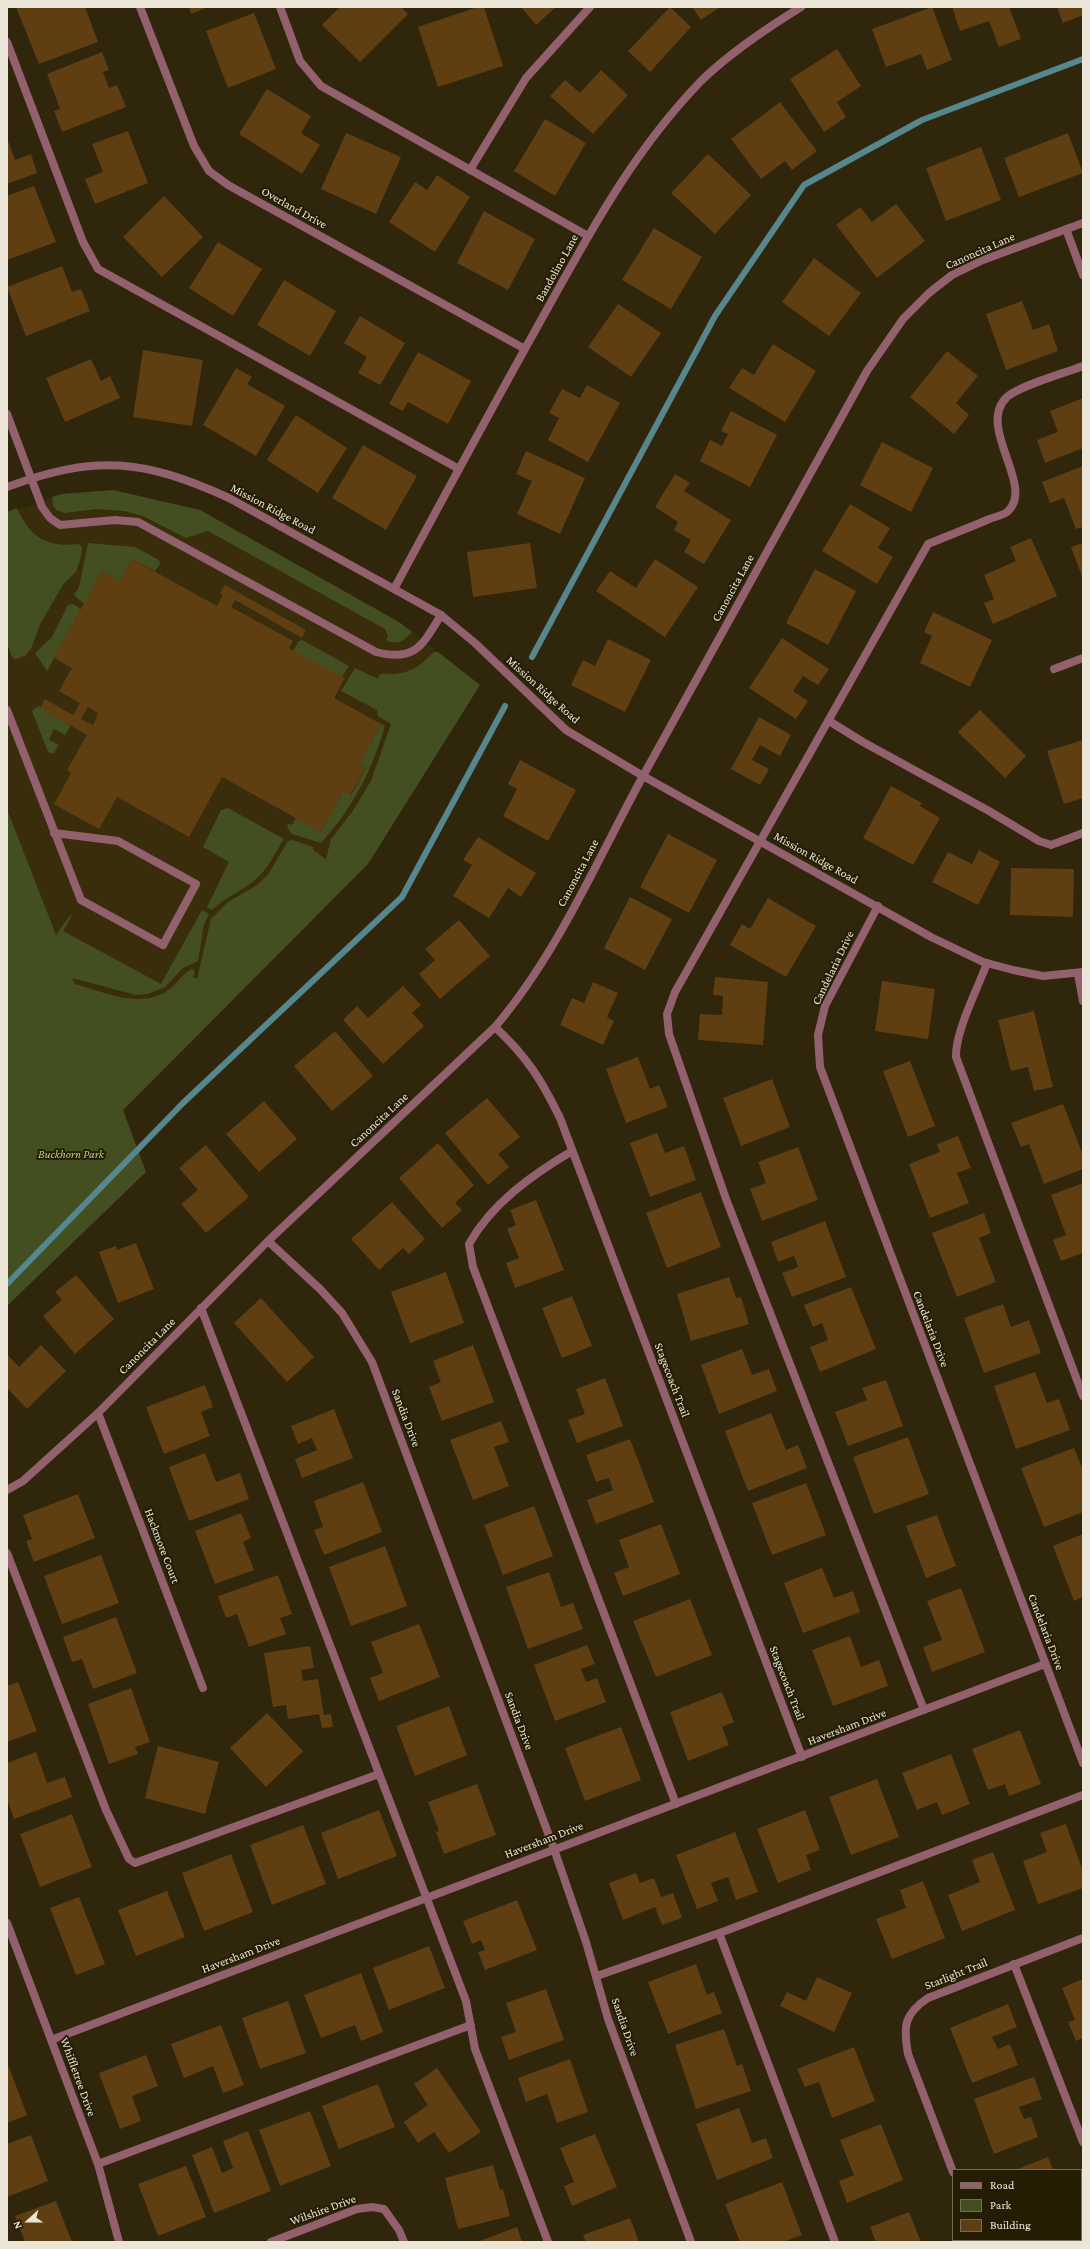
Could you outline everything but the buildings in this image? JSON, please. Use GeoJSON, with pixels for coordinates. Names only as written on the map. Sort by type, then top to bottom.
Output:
{"type":"FeatureCollection","features":[{"type":"Feature","properties":{"kind":"street","name":"Overland Drive"},"geometry":{"type":"LineString","coordinates":[[140,7],[194,146],[209,172],[228,186],[525,349]]}},
{"type":"Feature","properties":{"kind":"street"},"geometry":{"type":"LineString","coordinates":[[280,7],[300,61],[321,86],[588,236]]}},
{"type":"Feature","properties":{"kind":"street"},"geometry":{"type":"LineString","coordinates":[[470,170],[526,78],[590,7]]}},
{"type":"Feature","properties":{"kind":"street","name":"Bandolino Lane"},"geometry":{"type":"LineString","coordinates":[[394,589],[525,349],[617,185],[652,137],[704,79],[733,55],[801,7]]}},
{"type":"Feature","properties":{"kind":"street"},"geometry":{"type":"LineString","coordinates":[[7,42],[83,242],[98,269],[460,469]]}},
{"type":"Feature","properties":{"kind":"street","name":"Canoncita Lane"},"geometry":{"type":"LineString","coordinates":[[7,1490],[24,1481],[98,1413],[268,1241],[495,1027],[517,1001],[540,968],[643,776],[867,371],[903,319],[929,293],[952,275],[983,260],[1083,223]]}},
{"type":"Feature","properties":{"kind":"street"},"geometry":{"type":"LineString","coordinates":[[1066,229],[1083,275]]}},
{"type":"Feature","properties":{"kind":"street"},"geometry":{"type":"LineString","coordinates":[[924,1710],[726,1199],[669,1034],[667,1014],[675,992],[928,544],[1007,512],[1016,497],[1014,480],[998,430],[999,413],[1007,398],[1024,388],[1083,366]]}},
{"type":"Feature","properties":{"kind":"street"},"geometry":{"type":"LineString","coordinates":[[7,414],[42,507],[50,518],[60,525],[115,520],[138,522],[376,652],[393,656],[407,655],[416,649],[429,635],[441,616]]}},
{"type":"Feature","properties":{"kind":"street","name":"Mission Ridge Road"},"geometry":{"type":"LineString","coordinates":[[7,486],[62,469],[98,464],[128,466],[158,471],[194,483],[228,498],[441,616],[475,643],[566,730],[643,776],[931,937],[987,963],[1043,976],[1080,973]]}},
{"type":"Feature","properties":{"kind":"street"},"geometry":{"type":"LineString","coordinates":[[1054,669],[1083,658]]}},
{"type":"Feature","properties":{"kind":"street"},"geometry":{"type":"LineString","coordinates":[[7,710],[54,833],[80,900],[163,945],[196,884],[118,841],[54,833]]}},
{"type":"Feature","properties":{"kind":"street"},"geometry":{"type":"LineString","coordinates":[[829,721],[862,742],[989,811],[1039,841],[1051,845],[1083,833]]}},
{"type":"Feature","properties":{"kind":"street","name":"Candelaria Drive"},"geometry":{"type":"LineString","coordinates":[[878,906],[825,1006],[818,1035],[820,1067],[1083,1763]]}},
{"type":"Feature","properties":{"kind":"street"},"geometry":{"type":"LineString","coordinates":[[987,963],[955,1048],[956,1057],[1083,1396]]}},
{"type":"Feature","properties":{"kind":"street"},"geometry":{"type":"LineString","coordinates":[[1080,973],[1083,1001]]}},
{"type":"Feature","properties":{"kind":"street","name":"Stagecoach Trail"},"geometry":{"type":"LineString","coordinates":[[495,1027],[519,1050],[542,1082],[560,1118],[802,1757]]}},
{"type":"Feature","properties":{"kind":"street"},"geometry":{"type":"LineString","coordinates":[[572,1151],[536,1172],[518,1188],[480,1224],[469,1244],[473,1267],[676,1804]]}},
{"type":"Feature","properties":{"kind":"street","name":"Sandia Drive"},"geometry":{"type":"LineString","coordinates":[[268,1241],[320,1289],[342,1313],[372,1362],[554,1849],[597,1976],[608,2018],[691,2242]]}},
{"type":"Feature","properties":{"kind":"street"},"geometry":{"type":"LineString","coordinates":[[201,1308],[466,2001],[475,2049],[548,2242]]}},
{"type":"Feature","properties":{"kind":"street","name":"Hackmore Court"},"geometry":{"type":"LineString","coordinates":[[98,1413],[203,1688]]}},
{"type":"Feature","properties":{"kind":"street"},"geometry":{"type":"LineString","coordinates":[[7,1553],[106,1810],[129,1859],[135,1863],[379,1774]]}},
{"type":"Feature","properties":{"kind":"street","name":"Haversham Drive"},"geometry":{"type":"LineString","coordinates":[[51,2040],[1045,1664]]}},
{"type":"Feature","properties":{"kind":"street"},"geometry":{"type":"LineString","coordinates":[[597,1976],[719,1933],[1083,1795]]}},
{"type":"Feature","properties":{"kind":"street","name":"Whiffletree Drive"},"geometry":{"type":"LineString","coordinates":[[7,1923],[98,2164],[119,2242]]}},
{"type":"Feature","properties":{"kind":"street"},"geometry":{"type":"LineString","coordinates":[[719,1933],[835,2242]]}},
{"type":"Feature","properties":{"kind":"street","name":"Starlight Trail"},"geometry":{"type":"LineString","coordinates":[[952,2169],[908,2054],[905,2037],[907,2020],[913,2008],[928,1998],[1083,1938]]}},
{"type":"Feature","properties":{"kind":"street"},"geometry":{"type":"LineString","coordinates":[[1014,1964],[1083,2142]]}},
{"type":"Feature","properties":{"kind":"street"},"geometry":{"type":"LineString","coordinates":[[98,2164],[471,2026]]}},
{"type":"Feature","properties":{"kind":"street","name":"Wilshire Drive"},"geometry":{"type":"LineString","coordinates":[[271,2242],[357,2209],[372,2208],[384,2210],[399,2230],[404,2242]]}},
{"type":"Feature","properties":{"kind":"shaded area"},"geometry":{"type":"Polygon","coordinates":[[[113,490],[200,510],[399,622],[480,685],[368,864],[123,1111],[7,809],[7,514],[55,496],[113,490]]]}},
{"type":"Feature","properties":{"kind":"green space"},"geometry":{"type":"Polygon","coordinates":[[[113,490],[200,510],[399,622],[412,632],[400,642],[390,642],[386,640],[388,636],[385,629],[208,531],[186,538],[143,516],[124,511],[97,509],[65,513],[56,510],[53,505],[52,497],[61,494],[113,490]]]}},
{"type":"Feature","properties":{"kind":"green space"},"geometry":{"type":"Polygon","coordinates":[[[17,508],[28,526],[40,538],[57,544],[79,544],[82,547],[81,557],[76,572],[64,583],[40,624],[31,649],[25,656],[15,659],[12,657],[7,643],[7,512],[17,508]]]}},
{"type":"Feature","properties":{"kind":"green space"},"geometry":{"type":"Polygon","coordinates":[[[88,543],[135,547],[159,560],[160,564],[155,571],[132,559],[120,581],[102,571],[84,604],[74,595],[79,587],[88,543]]]}},
{"type":"Feature","properties":{"kind":"green space"},"geometry":{"type":"Polygon","coordinates":[[[73,604],[81,609],[47,671],[35,653],[52,637],[68,605],[73,604]]]}},
{"type":"Feature","properties":{"kind":"green space"},"geometry":{"type":"Polygon","coordinates":[[[302,640],[349,666],[342,677],[293,651],[299,641],[302,640]]]}},
{"type":"Feature","properties":{"kind":"green space","name":"Buckhorn Park"},"geometry":{"type":"Polygon","coordinates":[[[434,652],[438,652],[480,685],[368,864],[123,1110],[146,1172],[7,1306],[7,809],[56,935],[71,914],[71,917],[63,931],[161,984],[202,910],[209,914],[204,924],[198,961],[183,968],[165,987],[148,994],[136,995],[72,978],[75,984],[121,997],[145,999],[156,996],[170,989],[188,971],[192,969],[195,972],[193,977],[197,979],[211,919],[228,902],[257,885],[269,873],[288,841],[293,840],[313,847],[313,850],[326,859],[331,839],[352,812],[371,781],[391,724],[378,716],[377,710],[341,691],[355,668],[378,679],[379,675],[381,674],[395,674],[412,669],[421,664],[434,652]]]}},
{"type":"Feature","properties":{"kind":"green space"},"geometry":{"type":"Polygon","coordinates":[[[38,706],[68,724],[70,727],[65,735],[54,729],[49,740],[59,745],[53,754],[48,752],[32,711],[38,706]]]}},
{"type":"Feature","properties":{"kind":"green space"},"geometry":{"type":"Polygon","coordinates":[[[381,724],[385,726],[380,743],[367,774],[360,789],[332,830],[321,843],[292,834],[287,827],[288,824],[292,825],[296,818],[321,832],[343,791],[351,795],[366,768],[359,764],[381,724]]]}},
{"type":"Feature","properties":{"kind":"green space"},"geometry":{"type":"Polygon","coordinates":[[[228,808],[284,839],[268,866],[260,876],[222,901],[212,910],[207,907],[229,862],[203,847],[221,810],[228,808]]]}},
{"type":"Feature","properties":{"kind":"waterway"},"geometry":{"type":"LineString","coordinates":[[532,657],[715,316],[804,185],[922,120],[1083,59]]}},
{"type":"Feature","properties":{"kind":"waterway"},"geometry":{"type":"LineString","coordinates":[[7,1284],[183,1103],[402,897],[505,706]]}}]}
